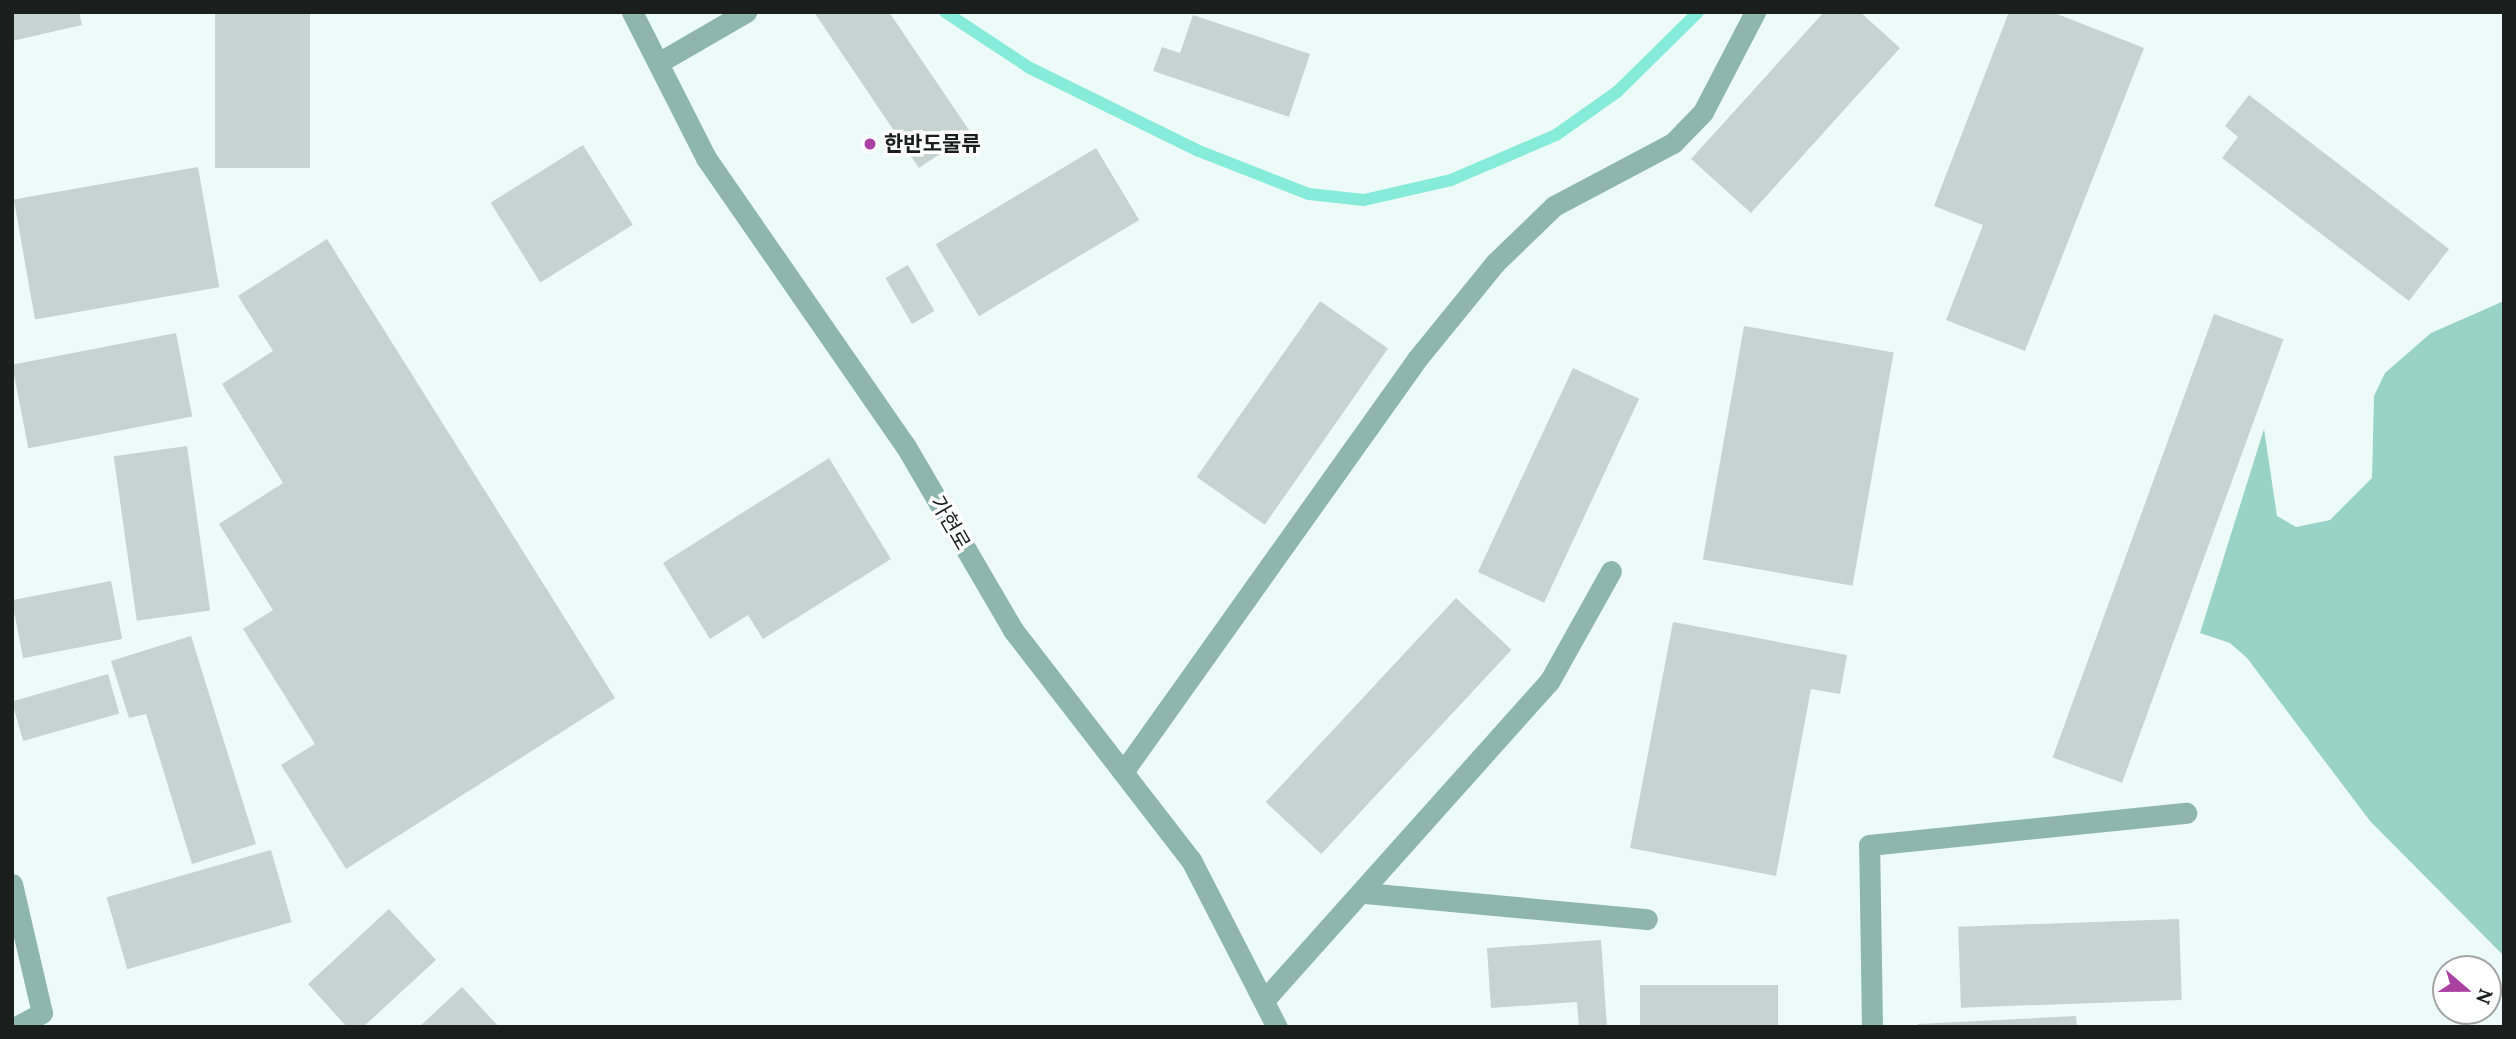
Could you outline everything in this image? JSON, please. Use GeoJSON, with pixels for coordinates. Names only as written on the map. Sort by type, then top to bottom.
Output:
{"type":"FeatureCollection","features":[{"type":"Feature","properties":{"kind":"street","name":"가현로"},"geometry":{"type":"LineString","coordinates":[[632,12],[706,158],[905,445],[1013,630],[1191,860],[1266,999],[1277,1027]]}},
{"type":"Feature","properties":{"kind":"street"},"geometry":{"type":"LineString","coordinates":[[658,63],[747,12]]}},
{"type":"Feature","properties":{"kind":"street"},"geometry":{"type":"LineString","coordinates":[[1123,772],[1417,359],[1495,263],[1554,206],[1673,143],[1703,112],[1755,12]]}},
{"type":"Feature","properties":{"kind":"street"},"geometry":{"type":"LineString","coordinates":[[1266,999],[1365,893],[1549,682],[1611,571]]}},
{"type":"Feature","properties":{"kind":"street"},"geometry":{"type":"LineString","coordinates":[[1872,1027],[1869,845],[2186,813]]}},
{"type":"Feature","properties":{"kind":"street"},"geometry":{"type":"LineString","coordinates":[[12,884],[42,1013],[16,1027]]}},
{"type":"Feature","properties":{"kind":"street"},"geometry":{"type":"LineString","coordinates":[[1365,893],[1647,919]]}},
{"type":"Feature","properties":{"kind":"green space"},"geometry":{"type":"Polygon","coordinates":[[[2504,301],[2504,956],[2370,821],[2247,658],[2230,643],[2200,633],[2264,429],[2277,516],[2296,527],[2330,520],[2372,478],[2374,396],[2385,373],[2431,333],[2504,301]]]}},
{"type":"Feature","properties":{"kind":"building"},"geometry":{"type":"Polygon","coordinates":[[[12,12],[79,12],[82,25],[12,41],[12,12]]]}},
{"type":"Feature","properties":{"kind":"building"},"geometry":{"type":"Polygon","coordinates":[[[215,12],[310,12],[310,168],[215,168],[215,12]]]}},
{"type":"Feature","properties":{"kind":"building"},"geometry":{"type":"Polygon","coordinates":[[[814,12],[889,12],[971,133],[919,168],[814,12]]]}},
{"type":"Feature","properties":{"kind":"building"},"geometry":{"type":"Polygon","coordinates":[[[1824,12],[1860,12],[1900,48],[1751,213],[1691,159],[1824,12]]]}},
{"type":"Feature","properties":{"kind":"building"},"geometry":{"type":"Polygon","coordinates":[[[2009,12],[2052,12],[2144,48],[2025,351],[1946,320],[1983,225],[1934,206],[2009,12]]]}},
{"type":"Feature","properties":{"kind":"building"},"geometry":{"type":"Polygon","coordinates":[[[1193,15],[1310,54],[1289,117],[1153,71],[1162,47],[1180,53],[1193,15]]]}},
{"type":"Feature","properties":{"kind":"building"},"geometry":{"type":"Polygon","coordinates":[[[2249,95],[2449,249],[2409,301],[2222,158],[2238,137],[2225,126],[2249,95]]]}},
{"type":"Feature","properties":{"kind":"building"},"geometry":{"type":"Polygon","coordinates":[[[583,145],[633,225],[540,282],[491,203],[583,145]]]}},
{"type":"Feature","properties":{"kind":"building"},"geometry":{"type":"Polygon","coordinates":[[[1096,148],[1139,220],[979,316],[936,244],[1096,148]]]}},
{"type":"Feature","properties":{"kind":"building"},"geometry":{"type":"Polygon","coordinates":[[[198,167],[219,287],[35,320],[14,199],[198,167]]]}},
{"type":"Feature","properties":{"kind":"building"},"geometry":{"type":"Polygon","coordinates":[[[327,239],[615,698],[346,869],[281,765],[315,744],[243,629],[273,610],[219,524],[283,483],[222,384],[273,351],[238,296],[327,239]]]}},
{"type":"Feature","properties":{"kind":"building"},"geometry":{"type":"Polygon","coordinates":[[[908,265],[934,311],[912,324],[885,278],[908,265]]]}},
{"type":"Feature","properties":{"kind":"building"},"geometry":{"type":"Polygon","coordinates":[[[1320,301],[1388,349],[1265,525],[1197,477],[1320,301]]]}},
{"type":"Feature","properties":{"kind":"building"},"geometry":{"type":"Polygon","coordinates":[[[2214,314],[2284,339],[2122,783],[2053,758],[2214,314]]]}},
{"type":"Feature","properties":{"kind":"building"},"geometry":{"type":"Polygon","coordinates":[[[1744,326],[1894,352],[1853,586],[1703,559],[1744,326]]]}},
{"type":"Feature","properties":{"kind":"building"},"geometry":{"type":"Polygon","coordinates":[[[176,333],[192,416],[28,448],[12,365],[176,333]]]}},
{"type":"Feature","properties":{"kind":"building"},"geometry":{"type":"Polygon","coordinates":[[[1573,368],[1639,399],[1544,603],[1478,572],[1573,368]]]}},
{"type":"Feature","properties":{"kind":"building"},"geometry":{"type":"Polygon","coordinates":[[[187,446],[210,610],[137,621],[114,456],[187,446]]]}},
{"type":"Feature","properties":{"kind":"building"},"geometry":{"type":"Polygon","coordinates":[[[829,458],[891,559],[763,639],[748,615],[710,639],[663,563],[829,458]]]}},
{"type":"Feature","properties":{"kind":"building"},"geometry":{"type":"Polygon","coordinates":[[[111,581],[122,639],[23,658],[12,600],[111,581]]]}},
{"type":"Feature","properties":{"kind":"building"},"geometry":{"type":"Polygon","coordinates":[[[1456,598],[1512,650],[1321,854],[1266,802],[1456,598]]]}},
{"type":"Feature","properties":{"kind":"building"},"geometry":{"type":"Polygon","coordinates":[[[1673,622],[1847,655],[1840,694],[1811,689],[1776,876],[1630,848],[1673,622]]]}},
{"type":"Feature","properties":{"kind":"building"},"geometry":{"type":"Polygon","coordinates":[[[191,636],[256,844],[192,864],[146,714],[129,718],[111,661],[191,636]]]}},
{"type":"Feature","properties":{"kind":"building"},"geometry":{"type":"Polygon","coordinates":[[[108,674],[119,713],[23,741],[12,702],[108,674]]]}},
{"type":"Feature","properties":{"kind":"building"},"geometry":{"type":"Polygon","coordinates":[[[271,850],[292,922],[127,969],[107,897],[271,850]]]}},
{"type":"Feature","properties":{"kind":"building"},"geometry":{"type":"Polygon","coordinates":[[[389,909],[436,960],[363,1027],[347,1027],[308,984],[389,909]]]}},
{"type":"Feature","properties":{"kind":"building"},"geometry":{"type":"Polygon","coordinates":[[[2179,919],[2182,1000],[1961,1008],[1958,927],[2179,919]]]}},
{"type":"Feature","properties":{"kind":"building"},"geometry":{"type":"Polygon","coordinates":[[[1601,940],[1607,1027],[1579,1027],[1577,1002],[1491,1008],[1487,948],[1601,940]]]}},
{"type":"Feature","properties":{"kind":"building"},"geometry":{"type":"Polygon","coordinates":[[[1640,985],[1778,985],[1778,1027],[1640,1027],[1640,985]]]}},
{"type":"Feature","properties":{"kind":"building"},"geometry":{"type":"Polygon","coordinates":[[[462,987],[499,1027],[419,1027],[462,987]]]}},
{"type":"Feature","properties":{"kind":"building"},"geometry":{"type":"Polygon","coordinates":[[[2076,1016],[2077,1027],[1918,1027],[1918,1024],[2076,1016]]]}},
{"type":"Feature","properties":{"kind":"waterway"},"geometry":{"type":"LineString","coordinates":[[945,12],[1030,68],[1199,151],[1309,194],[1364,200],[1451,180],[1556,135],[1617,92],[1698,12]]}},
{"type":"Feature","properties":{"kind":"place","name":"한반도물류"},"geometry":{"type":"Point","coordinates":[870,144]}}]}
